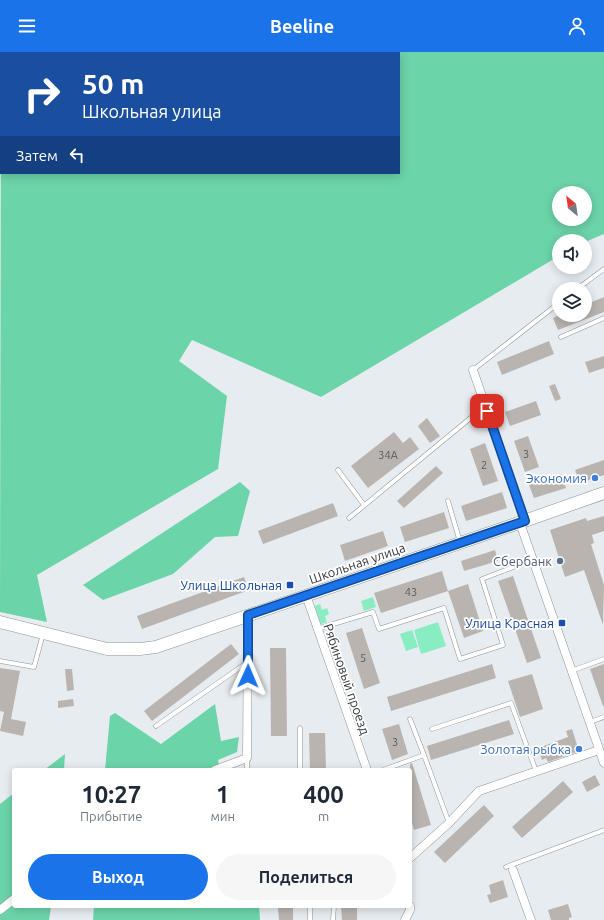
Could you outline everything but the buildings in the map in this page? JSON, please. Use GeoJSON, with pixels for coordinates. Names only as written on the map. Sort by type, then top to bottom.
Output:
{"type":"FeatureCollection","features":[{"type":"Feature","properties":{"kind":"street"},"geometry":{"type":"LineString","coordinates":[[473,370],[523,522],[532,560],[604,761]]}},
{"type":"Feature","properties":{"kind":"street","name":"Школьная улица"},"geometry":{"type":"LineString","coordinates":[[0,622],[107,649],[140,649],[156,647],[604,493]]}},
{"type":"Feature","properties":{"kind":"street","name":"Рябиновый проезд"},"geometry":{"type":"LineString","coordinates":[[306,595],[366,768]]}},
{"type":"Feature","properties":{"kind":"street"},"geometry":{"type":"LineString","coordinates":[[220,768],[247,758],[248,615]]}},
{"type":"Feature","properties":{"kind":"street"},"geometry":{"type":"LineString","coordinates":[[412,856],[448,823],[479,791],[599,750]]}},
{"type":"Feature","properties":{"kind":"street"},"geometry":{"type":"LineString","coordinates":[[510,868],[531,920]]}},
{"type":"Feature","properties":{"kind":"street"},"geometry":{"type":"LineString","coordinates":[[0,910],[12,901]]}},
{"type":"Feature","properties":{"kind":"street"},"geometry":{"type":"LineString","coordinates":[[405,920],[410,908]]}},
{"type":"Feature","properties":{"kind":"lane"},"geometry":{"type":"LineString","coordinates":[[586,282],[604,269]]}},
{"type":"Feature","properties":{"kind":"lane"},"geometry":{"type":"LineString","coordinates":[[473,370],[552,308]]}},
{"type":"Feature","properties":{"kind":"lane"},"geometry":{"type":"LineString","coordinates":[[561,337],[604,318]]}},
{"type":"Feature","properties":{"kind":"lane"},"geometry":{"type":"LineString","coordinates":[[349,518],[473,416],[487,411]]}},
{"type":"Feature","properties":{"kind":"lane"},"geometry":{"type":"LineString","coordinates":[[338,470],[364,505]]}},
{"type":"Feature","properties":{"kind":"lane"},"geometry":{"type":"LineString","coordinates":[[448,502],[460,542]]}},
{"type":"Feature","properties":{"kind":"lane"},"geometry":{"type":"LineString","coordinates":[[317,629],[373,612],[379,629],[444,608],[460,659],[503,645],[482,578],[532,560]]}},
{"type":"Feature","properties":{"kind":"lane"},"geometry":{"type":"LineString","coordinates":[[0,661],[34,667],[43,634]]}},
{"type":"Feature","properties":{"kind":"lane"},"geometry":{"type":"LineString","coordinates":[[571,671],[604,659]]}},
{"type":"Feature","properties":{"kind":"lane"},"geometry":{"type":"LineString","coordinates":[[156,726],[248,662]]}},
{"type":"Feature","properties":{"kind":"lane"},"geometry":{"type":"LineString","coordinates":[[432,729],[511,703],[537,772]]}},
{"type":"Feature","properties":{"kind":"lane"},"geometry":{"type":"LineString","coordinates":[[589,722],[604,717]]}},
{"type":"Feature","properties":{"kind":"lane"},"geometry":{"type":"LineString","coordinates":[[410,719],[448,823]]}},
{"type":"Feature","properties":{"kind":"lane"},"geometry":{"type":"LineString","coordinates":[[300,728],[300,768]]}},
{"type":"Feature","properties":{"kind":"lane"},"geometry":{"type":"LineString","coordinates":[[389,768],[424,755]]}},
{"type":"Feature","properties":{"kind":"lane"},"geometry":{"type":"LineString","coordinates":[[247,758],[247,768]]}},
{"type":"Feature","properties":{"kind":"lane"},"geometry":{"type":"LineString","coordinates":[[510,868],[604,830]]}},
{"type":"Feature","properties":{"kind":"lane"},"geometry":{"type":"LineString","coordinates":[[310,908],[310,920]]}},
{"type":"Feature","properties":{"kind":"lane"},"geometry":{"type":"LineString","coordinates":[[334,908],[334,920]]}},
{"type":"Feature","properties":{"kind":"green space"},"geometry":{"type":"Polygon","coordinates":[[[400,52],[604,52],[604,234],[592,239],[592,234],[552,234],[552,260],[321,397],[192,340],[179,361],[227,396],[218,469],[37,575],[47,622],[0,612],[1,174],[400,174],[400,52]]]}},
{"type":"Feature","properties":{"kind":"green space"},"geometry":{"type":"Polygon","coordinates":[[[240,482],[250,491],[238,536],[215,537],[173,574],[103,600],[83,585],[240,482]]]}},
{"type":"Feature","properties":{"kind":"green space"},"geometry":{"type":"Polygon","coordinates":[[[373,597],[376,607],[364,611],[361,601],[373,597]]]}},
{"type":"Feature","properties":{"kind":"green space"},"geometry":{"type":"Polygon","coordinates":[[[320,604],[322,610],[327,608],[329,614],[325,616],[327,622],[321,624],[315,606],[320,604]]]}},
{"type":"Feature","properties":{"kind":"green space"},"geometry":{"type":"Polygon","coordinates":[[[438,622],[446,646],[421,654],[414,630],[438,622]]]}},
{"type":"Feature","properties":{"kind":"green space"},"geometry":{"type":"Polygon","coordinates":[[[412,630],[418,647],[406,651],[400,634],[412,630]]]}},
{"type":"Feature","properties":{"kind":"green space"},"geometry":{"type":"Polygon","coordinates":[[[215,704],[221,741],[239,737],[237,752],[218,760],[220,768],[105,768],[110,716],[115,713],[161,744],[215,704]]]}},
{"type":"Feature","properties":{"kind":"green space"},"geometry":{"type":"Polygon","coordinates":[[[65,754],[64,768],[47,768],[65,754]]]}},
{"type":"Feature","properties":{"kind":"green space"},"geometry":{"type":"Polygon","coordinates":[[[12,795],[12,908],[51,908],[49,920],[0,920],[0,804],[12,795]]]}},
{"type":"Feature","properties":{"kind":"green space"},"geometry":{"type":"Polygon","coordinates":[[[94,908],[259,908],[260,920],[93,920],[94,908]]]}},
{"type":"Feature","properties":{"kind":"place","name":"Экономия"},"geometry":{"type":"Point","coordinates":[595,478]}},
{"type":"Feature","properties":{"kind":"place","name":"Сбербанк"},"geometry":{"type":"Point","coordinates":[560,561]}},
{"type":"Feature","properties":{"kind":"place","name":"Улица Школьная"},"geometry":{"type":"Point","coordinates":[290,585]}},
{"type":"Feature","properties":{"kind":"place","name":"Улица Красная"},"geometry":{"type":"Point","coordinates":[562,623]}},
{"type":"Feature","properties":{"kind":"place","name":"Золотая рыбка"},"geometry":{"type":"Point","coordinates":[579,749]}},
{"type":"Feature","properties":{"kind":"route"},"geometry":{"type":"LineString","coordinates":[[248,676],[248,615],[525,521],[487,411]]}}]}
